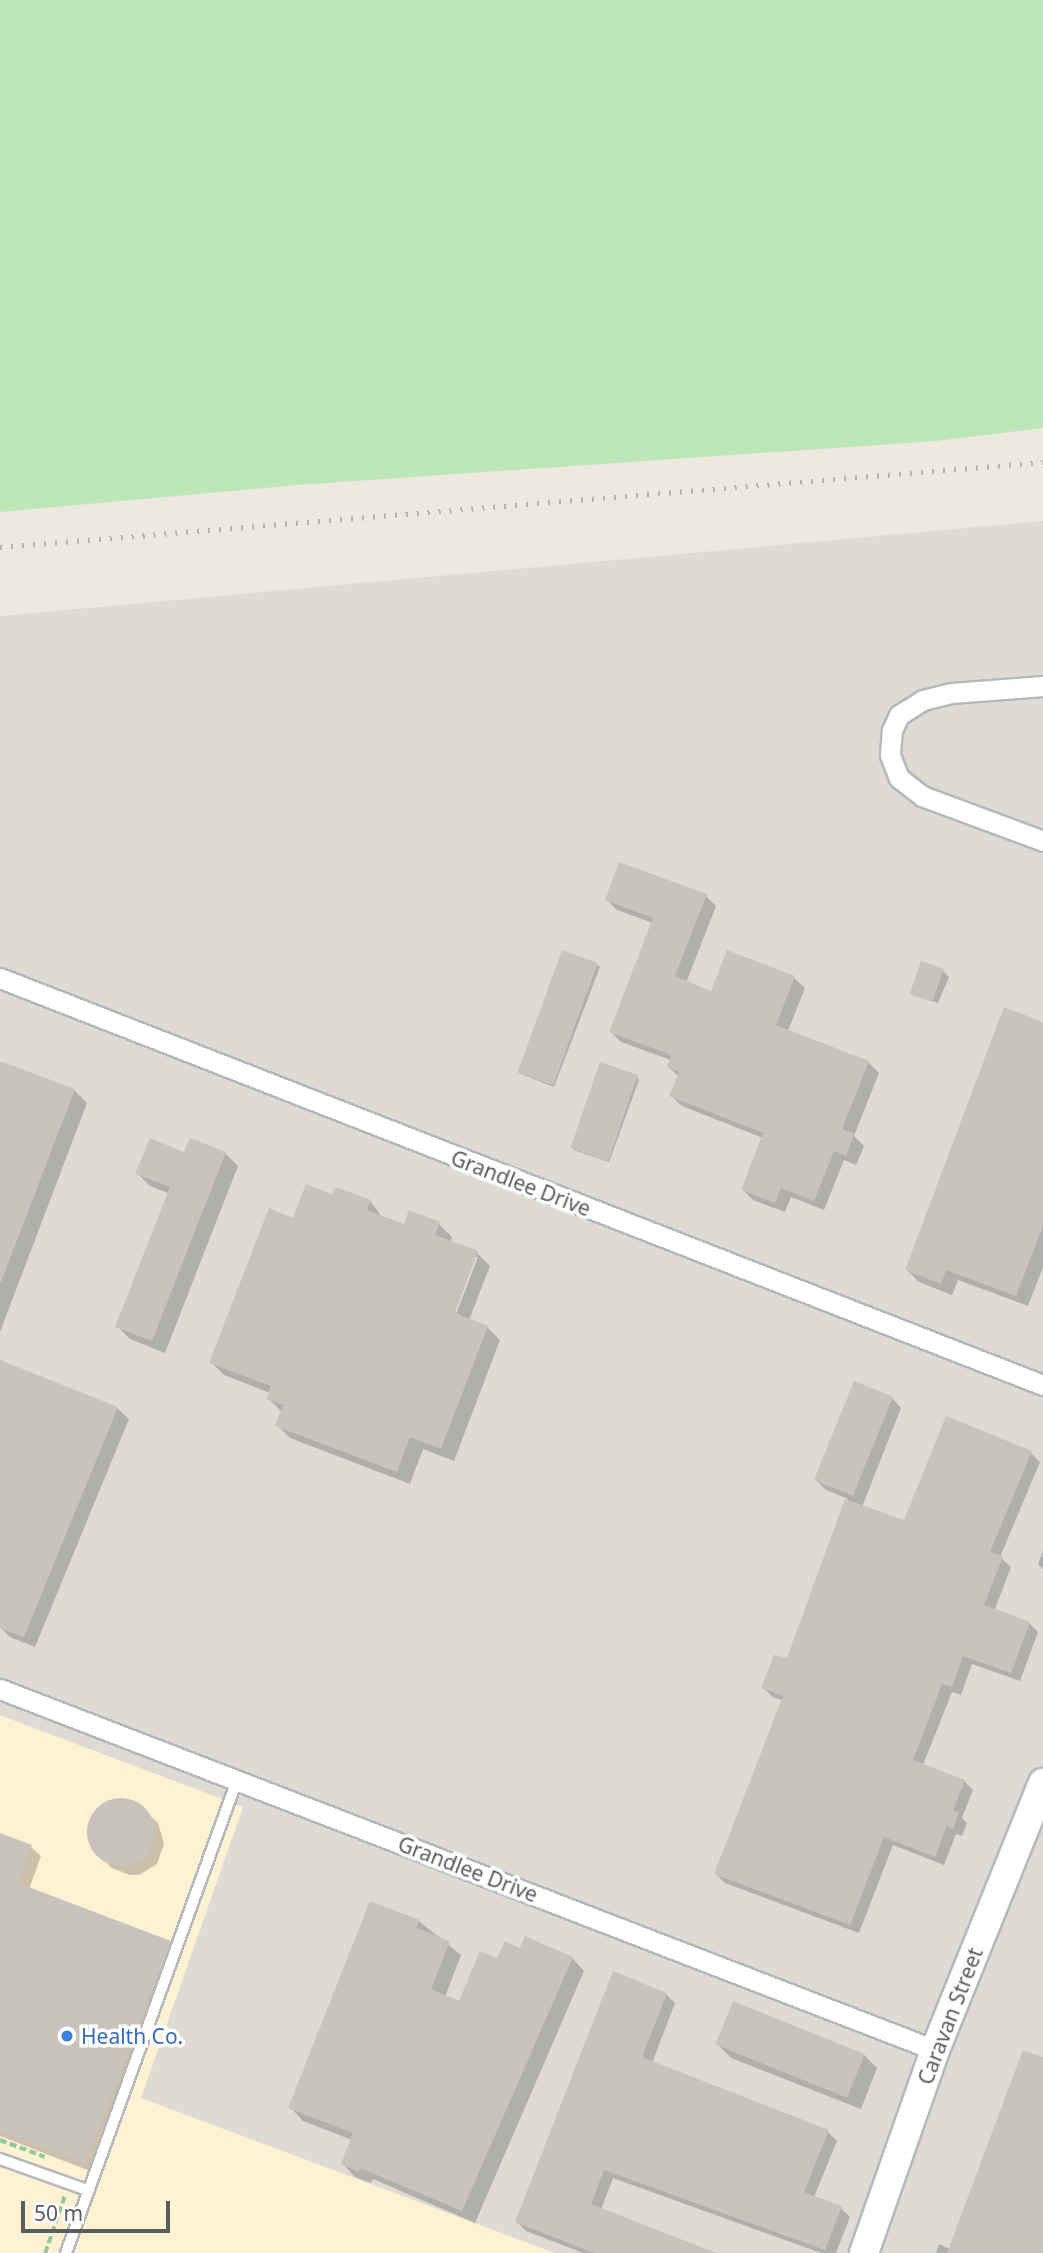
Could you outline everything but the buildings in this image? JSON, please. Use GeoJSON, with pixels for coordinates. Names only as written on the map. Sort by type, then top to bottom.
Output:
{"type":"FeatureCollection","features":[{"type":"Feature","properties":{"kind":"street"},"geometry":{"type":"LineString","coordinates":[[1043,686],[951,693],[923,700],[899,715],[892,730],[890,755],[899,778],[922,796],[1043,841]]}},
{"type":"Feature","properties":{"kind":"street","name":"Grandlee Drive"},"geometry":{"type":"LineString","coordinates":[[0,978],[1043,1385]]}},
{"type":"Feature","properties":{"kind":"street","name":"Grandlee Drive"},"geometry":{"type":"LineString","coordinates":[[0,1689],[935,2050]]}},
{"type":"Feature","properties":{"kind":"street","name":"Caravan Street"},"geometry":{"type":"LineString","coordinates":[[864,2253],[935,2050],[1043,1783]]}},
{"type":"Feature","properties":{"kind":"lane"},"geometry":{"type":"LineString","coordinates":[[66,2253],[237,1780]]}},
{"type":"Feature","properties":{"kind":"lane"},"geometry":{"type":"LineString","coordinates":[[0,2159],[87,2190]]}},
{"type":"Feature","properties":{"kind":"path"},"geometry":{"type":"LineString","coordinates":[[0,2140],[50,2159]]}},
{"type":"Feature","properties":{"kind":"path"},"geometry":{"type":"LineString","coordinates":[[45,2253],[69,2183]]}},
{"type":"Feature","properties":{"kind":"shaded area"},"geometry":{"type":"Polygon","coordinates":[[[1043,521],[1043,2253],[555,2253],[141,2098],[243,1807],[0,1715],[0,616],[1043,521]]]}},
{"type":"Feature","properties":{"kind":"shaded area"},"geometry":{"type":"Polygon","coordinates":[[[0,1715],[244,1807],[142,2098],[555,2253],[0,2253],[0,1715]]]}},
{"type":"Feature","properties":{"kind":"green space"},"geometry":{"type":"Polygon","coordinates":[[[0,0],[1043,0],[1043,428],[936,441],[297,485],[0,512],[0,0]]]}},
{"type":"Feature","properties":{"kind":"railway"},"geometry":{"type":"LineString","coordinates":[[0,547],[1043,462]]}},
{"type":"Feature","properties":{"kind":"place","name":"Health Co."},"geometry":{"type":"Point","coordinates":[67,2036]}}]}
